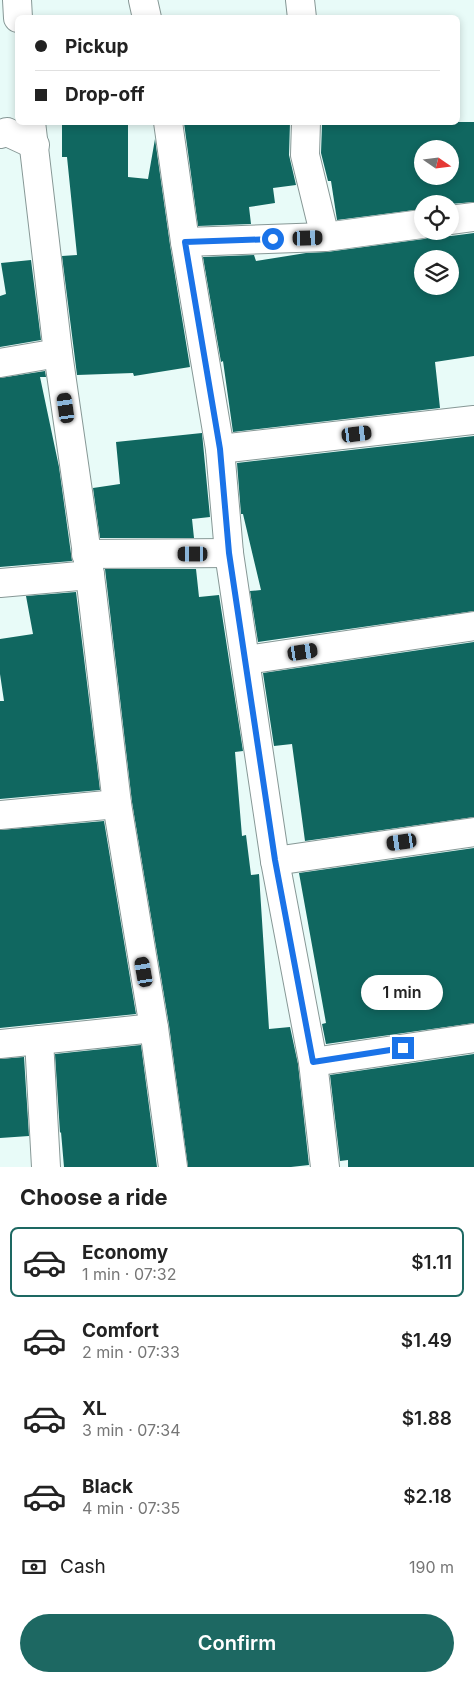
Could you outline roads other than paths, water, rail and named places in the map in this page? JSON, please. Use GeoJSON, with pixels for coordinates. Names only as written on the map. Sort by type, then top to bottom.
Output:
{"type":"FeatureCollection","features":[{"type":"Feature","properties":{"kind":"street"},"geometry":{"type":"LineString","coordinates":[[17,0],[18,15]]}},
{"type":"Feature","properties":{"kind":"street"},"geometry":{"type":"LineString","coordinates":[[143,0],[147,15]]}},
{"type":"Feature","properties":{"kind":"street"},"geometry":{"type":"LineString","coordinates":[[300,0],[302,15]]}},
{"type":"Feature","properties":{"kind":"street"},"geometry":{"type":"LineString","coordinates":[[168,125],[185,242],[220,449],[229,553],[275,860],[313,1062],[325,1167]]}},
{"type":"Feature","properties":{"kind":"street"},"geometry":{"type":"LineString","coordinates":[[306,125],[305,155],[325,237]]}},
{"type":"Feature","properties":{"kind":"street"},"geometry":{"type":"LineString","coordinates":[[0,134],[7,132],[33,134],[58,353],[88,564],[117,804],[154,1028],[173,1167]]}},
{"type":"Feature","properties":{"kind":"street"},"geometry":{"type":"LineString","coordinates":[[459,219],[474,217]]}},
{"type":"Feature","properties":{"kind":"street"},"geometry":{"type":"LineString","coordinates":[[185,242],[325,237],[414,225]]}},
{"type":"Feature","properties":{"kind":"street"},"geometry":{"type":"LineString","coordinates":[[0,363],[58,353]]}},
{"type":"Feature","properties":{"kind":"street"},"geometry":{"type":"LineString","coordinates":[[220,449],[474,420]]}},
{"type":"Feature","properties":{"kind":"street"},"geometry":{"type":"LineString","coordinates":[[0,583],[88,564],[229,553]]}},
{"type":"Feature","properties":{"kind":"street"},"geometry":{"type":"LineString","coordinates":[[246,660],[474,626]]}},
{"type":"Feature","properties":{"kind":"street"},"geometry":{"type":"LineString","coordinates":[[0,815],[117,804]]}},
{"type":"Feature","properties":{"kind":"street"},"geometry":{"type":"LineString","coordinates":[[275,860],[474,832]]}},
{"type":"Feature","properties":{"kind":"street"},"geometry":{"type":"LineString","coordinates":[[0,1044],[154,1028]]}},
{"type":"Feature","properties":{"kind":"street"},"geometry":{"type":"LineString","coordinates":[[313,1062],[474,1038]]}},
{"type":"Feature","properties":{"kind":"street"},"geometry":{"type":"LineString","coordinates":[[39,1040],[46,1167]]}}]}
